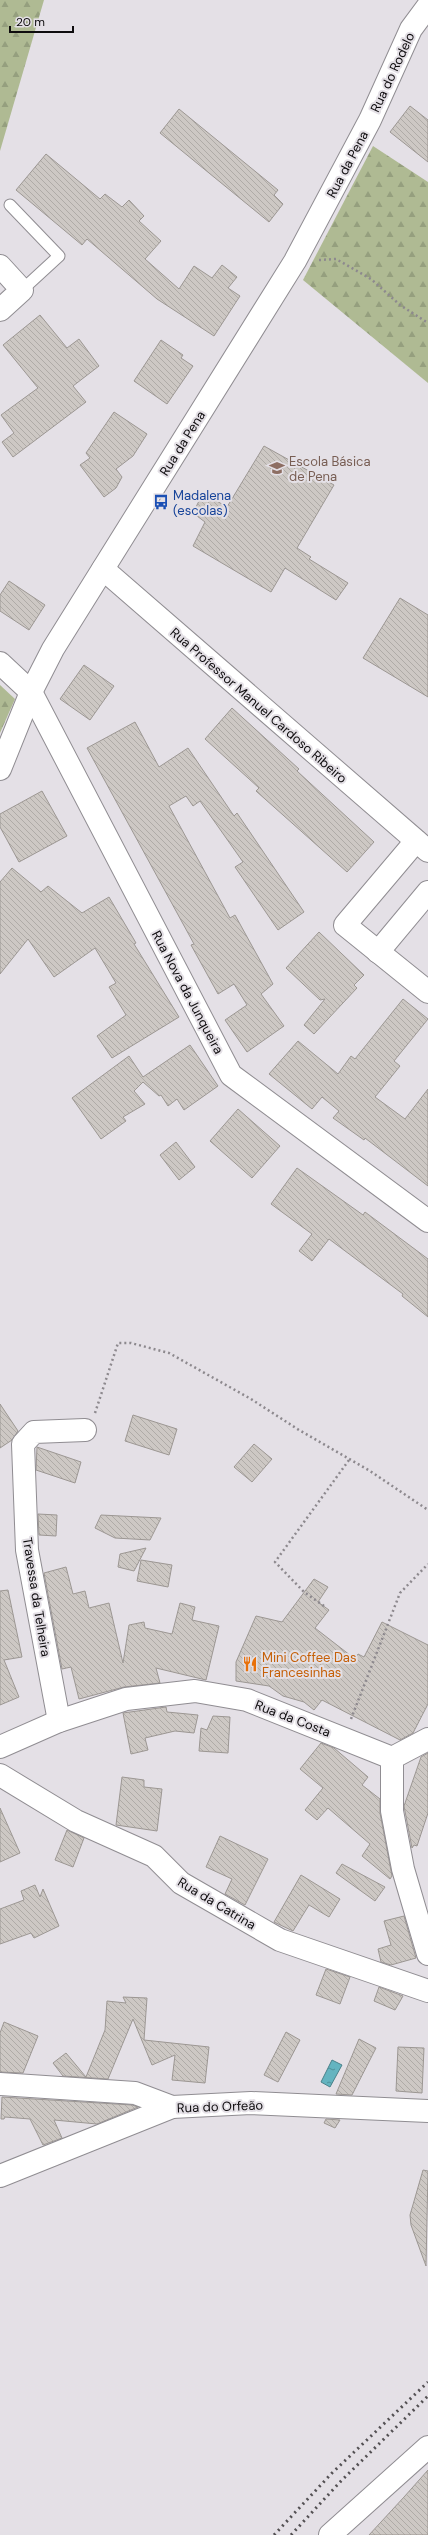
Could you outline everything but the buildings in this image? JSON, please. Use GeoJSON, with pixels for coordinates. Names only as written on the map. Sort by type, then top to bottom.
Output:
{"type":"FeatureCollection","features":[{"type":"Feature","properties":{"kind":"street","name":"Rua do Rodelo"},"geometry":{"type":"LineString","coordinates":[[370,120],[412,29],[428,6]]}},
{"type":"Feature","properties":{"kind":"street","name":"Rua da Pena"},"geometry":{"type":"LineString","coordinates":[[0,769],[31,692],[54,649],[294,261],[370,120]]}},
{"type":"Feature","properties":{"kind":"street"},"geometry":{"type":"LineString","coordinates":[[0,266],[22,290],[0,310]]}},
{"type":"Feature","properties":{"kind":"street","name":"Rua Professor Manuel Cardoso Ribeiro"},"geometry":{"type":"LineString","coordinates":[[103,569],[422,846],[345,925],[428,992]]}},
{"type":"Feature","properties":{"kind":"street","name":"Rua Nova da Junqueira"},"geometry":{"type":"LineString","coordinates":[[0,663],[31,692],[231,1075],[428,1221]]}},
{"type":"Feature","properties":{"kind":"street"},"geometry":{"type":"LineString","coordinates":[[378,952],[428,892]]}},
{"type":"Feature","properties":{"kind":"street","name":"Travessa da Telheira"},"geometry":{"type":"LineString","coordinates":[[59,1721],[27,1550],[23,1444],[34,1432],[85,1430]]}},
{"type":"Feature","properties":{"kind":"street","name":"Rua da Costa"},"geometry":{"type":"LineString","coordinates":[[0,1747],[59,1721],[126,1699],[195,1691],[247,1700],[344,1737],[392,1758]]}},
{"type":"Feature","properties":{"kind":"street"},"geometry":{"type":"LineString","coordinates":[[428,1739],[392,1758],[392,1811],[403,1870],[428,1954]]}},
{"type":"Feature","properties":{"kind":"street","name":"Rua da Catrina"},"geometry":{"type":"LineString","coordinates":[[0,1775],[76,1821],[154,1856],[181,1883],[280,1940],[428,1991]]}},
{"type":"Feature","properties":{"kind":"street"},"geometry":{"type":"LineString","coordinates":[[0,2084],[135,2094],[172,2107]]}},
{"type":"Feature","properties":{"kind":"street","name":"Rua do Orfeão"},"geometry":{"type":"LineString","coordinates":[[0,2176],[172,2107],[251,2103],[428,2112]]}},
{"type":"Feature","properties":{"kind":"street"},"geometry":{"type":"LineString","coordinates":[[330,2535],[428,2446]]}},
{"type":"Feature","properties":{"kind":"lane"},"geometry":{"type":"LineString","coordinates":[[10,205],[59,256],[22,290]]}},
{"type":"Feature","properties":{"kind":"path"},"geometry":{"type":"LineString","coordinates":[[294,261],[336,259],[371,279],[400,304],[428,323]]}},
{"type":"Feature","properties":{"kind":"path"},"geometry":{"type":"LineString","coordinates":[[85,1430],[91,1425],[118,1343],[131,1343],[169,1353],[251,1399],[349,1460],[370,1471],[428,1510]]}},
{"type":"Feature","properties":{"kind":"path"},"geometry":{"type":"LineString","coordinates":[[324,1606],[304,1592],[275,1562],[349,1460]]}},
{"type":"Feature","properties":{"kind":"path"},"geometry":{"type":"LineString","coordinates":[[344,1737],[400,1592],[428,1564]]}},
{"type":"Feature","properties":{"kind":"green space"},"geometry":{"type":"Polygon","coordinates":[[[0,0],[44,0],[0,151],[0,0]]]}},
{"type":"Feature","properties":{"kind":"green space"},"geometry":{"type":"Polygon","coordinates":[[[373,146],[428,182],[428,383],[303,280],[373,146]]]}},
{"type":"Feature","properties":{"kind":"green space"},"geometry":{"type":"Polygon","coordinates":[[[0,685],[15,699],[0,733],[0,685]]]}},
{"type":"Feature","properties":{"kind":"water"},"geometry":{"type":"Polygon","coordinates":[[[332,2060],[342,2065],[330,2087],[321,2082],[332,2060]]]}},
{"type":"Feature","properties":{"kind":"railway"},"geometry":{"type":"LineString","coordinates":[[274,2535],[332,2473],[428,2382]]}},
{"type":"Feature","properties":{"kind":"railway"},"geometry":{"type":"LineString","coordinates":[[291,2535],[341,2481],[428,2396]]}},
{"type":"Feature","properties":{"kind":"place","name":"Escola Básica de Pena"},"geometry":{"type":"Point","coordinates":[277,468]}},
{"type":"Feature","properties":{"kind":"place","name":"Madalena (escolas)"},"geometry":{"type":"Point","coordinates":[161,502]}},
{"type":"Feature","properties":{"kind":"place","name":"Mini Coffee Das Francesinhas"},"geometry":{"type":"Point","coordinates":[250,1664]}}]}
